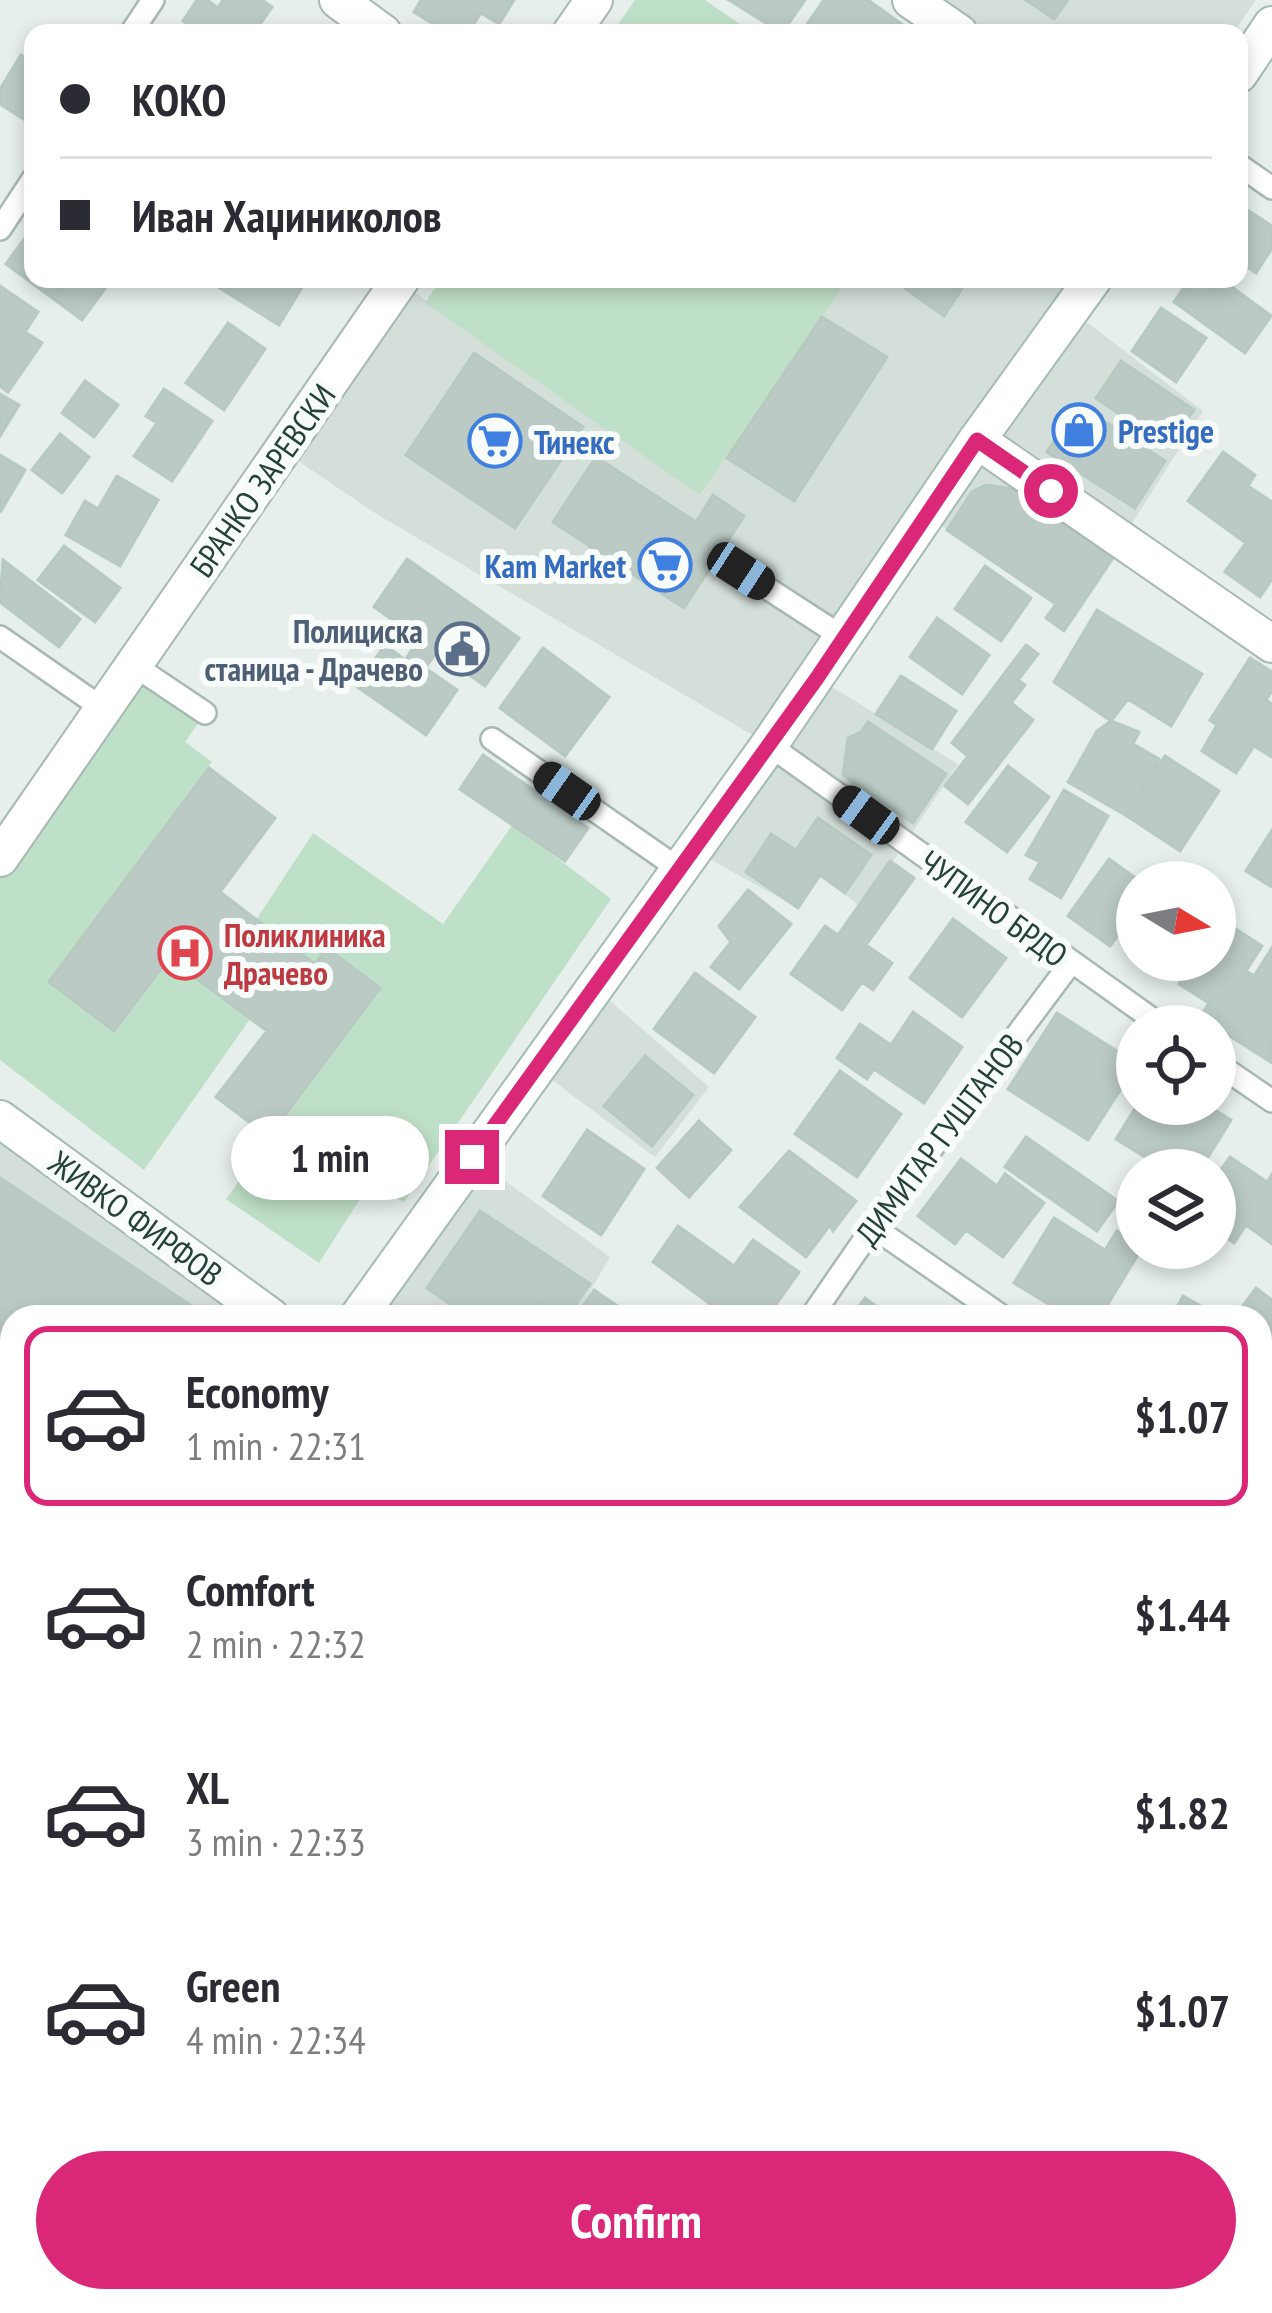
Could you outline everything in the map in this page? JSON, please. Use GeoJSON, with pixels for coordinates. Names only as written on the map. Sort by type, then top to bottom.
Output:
{"type":"FeatureCollection","features":[{"type":"Feature","properties":{"kind":"street"},"geometry":{"type":"LineString","coordinates":[[338,0],[371,24]]}},
{"type":"Feature","properties":{"kind":"street"},"geometry":{"type":"LineString","coordinates":[[911,0],[946,24]]}},
{"type":"Feature","properties":{"kind":"street"},"geometry":{"type":"LineString","coordinates":[[1248,61],[1272,25]]}},
{"type":"Feature","properties":{"kind":"street","name":"БРАНКО ЗАРЕВСКИ"},"geometry":{"type":"LineString","coordinates":[[0,858],[395,288]]}},
{"type":"Feature","properties":{"kind":"street"},"geometry":{"type":"LineString","coordinates":[[367,1305],[770,745],[1087,288]]}},
{"type":"Feature","properties":{"kind":"street"},"geometry":{"type":"LineString","coordinates":[[977,440],[1272,644]]}},
{"type":"Feature","properties":{"kind":"street","name":"ЖИВКО ФИРФОВ"},"geometry":{"type":"LineString","coordinates":[[0,1118],[256,1305]]}},
{"type":"Feature","properties":{"kind":"lane"},"geometry":{"type":"LineString","coordinates":[[1,226],[24,192]]}},
{"type":"Feature","properties":{"kind":"lane"},"geometry":{"type":"LineString","coordinates":[[741,571],[844,638]]}},
{"type":"Feature","properties":{"kind":"lane"},"geometry":{"type":"LineString","coordinates":[[0,638],[102,708]]}},
{"type":"Feature","properties":{"kind":"lane"},"geometry":{"type":"LineString","coordinates":[[132,664],[205,713]]}},
{"type":"Feature","properties":{"kind":"lane"},"geometry":{"type":"LineString","coordinates":[[492,739],[679,869]]}},
{"type":"Feature","properties":{"kind":"lane","name":"ЧУПИНО БРДО"},"geometry":{"type":"LineString","coordinates":[[770,745],[1131,1005]]}},
{"type":"Feature","properties":{"kind":"lane","name":"ДИМИТАР ГУШТАНОВ"},"geometry":{"type":"LineString","coordinates":[[819,1305],[1070,964]]}},
{"type":"Feature","properties":{"kind":"lane"},"geometry":{"type":"LineString","coordinates":[[1236,1076],[1272,1101]]}},
{"type":"Feature","properties":{"kind":"lane"},"geometry":{"type":"LineString","coordinates":[[873,1227],[986,1305]]}},
{"type":"Feature","properties":{"kind":"shaded area"},"geometry":{"type":"Polygon","coordinates":[[[943,0],[1256,0],[1239,24],[977,24],[943,0]]]}},
{"type":"Feature","properties":{"kind":"shaded area"},"geometry":{"type":"Polygon","coordinates":[[[394,288],[409,288],[700,495],[842,288],[902,288],[944,315],[962,288],[1081,288],[1071,310],[1203,411],[1064,631],[1046,618],[1055,603],[926,515],[817,678],[958,764],[862,908],[820,876],[798,908],[693,850],[768,744],[378,515],[282,450],[394,288]]]}},
{"type":"Feature","properties":{"kind":"shaded area"},"geometry":{"type":"Polygon","coordinates":[[[594,987],[709,1087],[655,1157],[536,1068],[594,987]]]}},
{"type":"Feature","properties":{"kind":"shaded area"},"geometry":{"type":"Polygon","coordinates":[[[0,1119],[255,1305],[0,1305],[0,1119]]]}},
{"type":"Feature","properties":{"kind":"shaded area"},"geometry":{"type":"Polygon","coordinates":[[[472,1157],[610,1257],[582,1305],[367,1305],[472,1157]]]}},
{"type":"Feature","properties":{"kind":"green space"},"geometry":{"type":"Polygon","coordinates":[[[635,0],[705,0],[740,24],[618,24],[635,0]]]}},
{"type":"Feature","properties":{"kind":"green space"},"geometry":{"type":"Polygon","coordinates":[[[435,288],[842,288],[700,495],[425,303],[435,288]]]}},
{"type":"Feature","properties":{"kind":"green space"},"geometry":{"type":"Polygon","coordinates":[[[132,664],[205,713],[185,742],[212,762],[49,982],[114,1031],[169,958],[250,1019],[144,1170],[0,1060],[0,858],[132,664]]]}},
{"type":"Feature","properties":{"kind":"green space"},"geometry":{"type":"Polygon","coordinates":[[[513,824],[611,899],[404,1202],[369,1185],[319,1263],[226,1199],[380,989],[327,948],[315,964],[256,920],[313,833],[443,924],[513,824]]]}},
{"type":"Feature","properties":{"kind":"building"},"geometry":{"type":"Polygon","coordinates":[[[197,0],[218,8],[223,0],[262,0],[272,7],[260,24],[183,21],[197,0]]]}},
{"type":"Feature","properties":{"kind":"building"},"geometry":{"type":"Polygon","coordinates":[[[421,0],[514,0],[499,24],[481,13],[474,24],[433,24],[414,12],[421,0]]]}},
{"type":"Feature","properties":{"kind":"building"},"geometry":{"type":"Polygon","coordinates":[[[729,0],[805,0],[788,24],[768,24],[729,0]]]}},
{"type":"Feature","properties":{"kind":"building"},"geometry":{"type":"Polygon","coordinates":[[[824,0],[868,0],[901,24],[807,24],[824,0]]]}},
{"type":"Feature","properties":{"kind":"building"},"geometry":{"type":"Polygon","coordinates":[[[1026,0],[1068,0],[1054,19],[1026,0]]]}},
{"type":"Feature","properties":{"kind":"building"},"geometry":{"type":"Polygon","coordinates":[[[24,57],[24,119],[0,104],[0,89],[24,57]]]}},
{"type":"Feature","properties":{"kind":"building"},"geometry":{"type":"Polygon","coordinates":[[[1248,213],[1272,226],[1272,248],[1256,273],[1248,267],[1248,213]]]}},
{"type":"Feature","properties":{"kind":"building"},"geometry":{"type":"Polygon","coordinates":[[[24,239],[24,277],[6,264],[24,239]]]}},
{"type":"Feature","properties":{"kind":"building"},"geometry":{"type":"Polygon","coordinates":[[[0,286],[38,312],[25,332],[42,343],[8,392],[0,386],[0,286]]]}},
{"type":"Feature","properties":{"kind":"building"},"geometry":{"type":"Polygon","coordinates":[[[39,288],[105,288],[82,320],[39,288]]]}},
{"type":"Feature","properties":{"kind":"building"},"geometry":{"type":"Polygon","coordinates":[[[220,288],[302,288],[279,325],[220,288]]]}},
{"type":"Feature","properties":{"kind":"building"},"geometry":{"type":"Polygon","coordinates":[[[905,288],[962,288],[944,316],[905,288]]]}},
{"type":"Feature","properties":{"kind":"building"},"geometry":{"type":"Polygon","coordinates":[[[1184,288],[1233,288],[1271,316],[1245,353],[1174,302],[1184,288]]]}},
{"type":"Feature","properties":{"kind":"building"},"geometry":{"type":"Polygon","coordinates":[[[1161,308],[1206,338],[1176,382],[1132,351],[1161,308]]]}},
{"type":"Feature","properties":{"kind":"building"},"geometry":{"type":"Polygon","coordinates":[[[822,317],[887,357],[794,501],[727,458],[822,317]]]}},
{"type":"Feature","properties":{"kind":"building"},"geometry":{"type":"Polygon","coordinates":[[[228,323],[265,349],[224,410],[186,383],[228,323]]]}},
{"type":"Feature","properties":{"kind":"building","name":"Тинекс"},"geometry":{"type":"Polygon","coordinates":[[[474,353],[583,427],[515,528],[406,455],[474,353]]]}},
{"type":"Feature","properties":{"kind":"building"},"geometry":{"type":"Polygon","coordinates":[[[1121,361],[1194,410],[1168,447],[1096,398],[1121,361]]]}},
{"type":"Feature","properties":{"kind":"building"},"geometry":{"type":"Polygon","coordinates":[[[85,381],[118,405],[94,437],[62,413],[85,381]]]}},
{"type":"Feature","properties":{"kind":"building"},"geometry":{"type":"Polygon","coordinates":[[[164,389],[212,421],[172,481],[134,456],[157,423],[146,416],[164,389]]]}},
{"type":"Feature","properties":{"kind":"building"},"geometry":{"type":"Polygon","coordinates":[[[0,394],[19,405],[0,436],[0,394]]]}},
{"type":"Feature","properties":{"kind":"building"},"geometry":{"type":"Polygon","coordinates":[[[1078,404],[1165,461],[1135,508],[1047,452],[1078,404]]]}},
{"type":"Feature","properties":{"kind":"building"},"geometry":{"type":"Polygon","coordinates":[[[60,434],[89,457],[62,493],[32,470],[60,434]]]}},
{"type":"Feature","properties":{"kind":"building"},"geometry":{"type":"Polygon","coordinates":[[[1223,452],[1255,475],[1248,486],[1272,502],[1272,579],[1260,597],[1225,572],[1246,543],[1188,501],[1223,452]]]}},
{"type":"Feature","properties":{"kind":"building"},"geometry":{"type":"Polygon","coordinates":[[[0,455],[25,470],[1,511],[0,510],[0,455]]]}},
{"type":"Feature","properties":{"kind":"building","name":"Kam Market"},"geometry":{"type":"Polygon","coordinates":[[[596,457],[696,522],[713,495],[744,516],[684,608],[553,522],[596,457]]]}},
{"type":"Feature","properties":{"kind":"building"},"geometry":{"type":"Polygon","coordinates":[[[117,476],[158,500],[120,566],[66,535],[85,501],[98,509],[117,476]]]}},
{"type":"Feature","properties":{"kind":"building"},"geometry":{"type":"Polygon","coordinates":[[[986,485],[1013,489],[1113,558],[1064,631],[1046,618],[1056,604],[947,530],[972,492],[986,485]]]}},
{"type":"Feature","properties":{"kind":"building"},"geometry":{"type":"Polygon","coordinates":[[[64,546],[120,588],[95,622],[38,580],[64,546]]]}},
{"type":"Feature","properties":{"kind":"building","name":"Полициска станица - Драчево"},"geometry":{"type":"Polygon","coordinates":[[[407,559],[519,638],[485,686],[437,652],[425,668],[457,690],[426,735],[356,686],[385,645],[405,660],[419,639],[374,607],[407,559]]]}},
{"type":"Feature","properties":{"kind":"building"},"geometry":{"type":"Polygon","coordinates":[[[3,560],[80,619],[59,647],[0,602],[3,560]]]}},
{"type":"Feature","properties":{"kind":"building"},"geometry":{"type":"Polygon","coordinates":[[[985,566],[1031,598],[1001,641],[955,609],[985,566]]]}},
{"type":"Feature","properties":{"kind":"building"},"geometry":{"type":"Polygon","coordinates":[[[1097,610],[1202,674],[1171,726],[1128,699],[1111,721],[1054,682],[1097,610]]]}},
{"type":"Feature","properties":{"kind":"building"},"geometry":{"type":"Polygon","coordinates":[[[937,618],[989,655],[962,694],[910,657],[937,618]]]}},
{"type":"Feature","properties":{"kind":"building"},"geometry":{"type":"Polygon","coordinates":[[[1026,645],[1038,654],[1018,680],[1025,685],[1011,703],[1033,720],[968,804],[945,786],[968,756],[952,743],[1026,645]]]}},
{"type":"Feature","properties":{"kind":"building"},"geometry":{"type":"Polygon","coordinates":[[[543,648],[609,697],[565,756],[500,708],[543,648]]]}},
{"type":"Feature","properties":{"kind":"building"},"geometry":{"type":"Polygon","coordinates":[[[1250,658],[1272,672],[1272,691],[1266,700],[1272,704],[1272,757],[1254,746],[1236,773],[1202,751],[1217,725],[1210,720],[1250,658]]]}},
{"type":"Feature","properties":{"kind":"building"},"geometry":{"type":"Polygon","coordinates":[[[901,676],[956,711],[932,749],[876,714],[901,676]]]}},
{"type":"Feature","properties":{"kind":"building"},"geometry":{"type":"Polygon","coordinates":[[[1111,721],[1139,732],[1133,744],[1159,759],[1127,816],[1068,782],[1097,731],[1111,721]]]}},
{"type":"Feature","properties":{"kind":"building"},"geometry":{"type":"Polygon","coordinates":[[[868,722],[946,774],[913,823],[843,775],[848,738],[868,722]]]}},
{"type":"Feature","properties":{"kind":"building"},"geometry":{"type":"Polygon","coordinates":[[[483,755],[588,828],[565,861],[460,789],[483,755]]]}},
{"type":"Feature","properties":{"kind":"building"},"geometry":{"type":"Polygon","coordinates":[[[1165,756],[1219,791],[1180,851],[1127,816],[1165,756]]]}},
{"type":"Feature","properties":{"kind":"building"},"geometry":{"type":"Polygon","coordinates":[[[1008,766],[1049,797],[1007,852],[966,822],[1008,766]]]}},
{"type":"Feature","properties":{"kind":"building","name":"Поликлиника Драчево"},"geometry":{"type":"Polygon","coordinates":[[[209,768],[275,818],[220,892],[315,964],[327,948],[380,988],[269,1137],[216,1097],[267,1031],[169,958],[114,1031],[49,982],[209,768]]]}},
{"type":"Feature","properties":{"kind":"building"},"geometry":{"type":"Polygon","coordinates":[[[1064,790],[1108,816],[1061,898],[1030,879],[1040,862],[1026,855],[1064,790]]]}},
{"type":"Feature","properties":{"kind":"building"},"geometry":{"type":"Polygon","coordinates":[[[818,818],[871,855],[845,893],[820,875],[798,908],[746,872],[771,834],[796,850],[818,818]]]}},
{"type":"Feature","properties":{"kind":"building"},"geometry":{"type":"Polygon","coordinates":[[[1272,830],[1272,887],[1246,871],[1272,830]]]}},
{"type":"Feature","properties":{"kind":"building"},"geometry":{"type":"Polygon","coordinates":[[[1109,859],[1116,864],[1116,938],[1110,946],[1068,916],[1109,859]]]}},
{"type":"Feature","properties":{"kind":"building"},"geometry":{"type":"Polygon","coordinates":[[[890,861],[914,878],[866,945],[892,963],[873,990],[862,982],[842,1010],[791,974],[825,926],[838,935],[890,861]]]}},
{"type":"Feature","properties":{"kind":"building"},"geometry":{"type":"Polygon","coordinates":[[[748,890],[791,924],[739,989],[711,967],[731,942],[719,926],[748,890]]]}},
{"type":"Feature","properties":{"kind":"building"},"geometry":{"type":"Polygon","coordinates":[[[953,919],[1006,958],[962,1017],[910,978],[953,919]]]}},
{"type":"Feature","properties":{"kind":"building"},"geometry":{"type":"Polygon","coordinates":[[[1236,929],[1262,946],[1246,971],[1254,976],[1272,948],[1271,1062],[1236,1040],[1236,1005],[1208,1005],[1179,984],[1236,981],[1236,929]]]}},
{"type":"Feature","properties":{"kind":"building"},"geometry":{"type":"Polygon","coordinates":[[[695,973],[755,1017],[714,1073],[654,1029],[695,973]]]}},
{"type":"Feature","properties":{"kind":"building"},"geometry":{"type":"Polygon","coordinates":[[[913,1012],[962,1047],[924,1103],[874,1069],[867,1079],[837,1058],[860,1024],[891,1045],[913,1012]]]}},
{"type":"Feature","properties":{"kind":"building"},"geometry":{"type":"Polygon","coordinates":[[[1057,1013],[1116,1051],[1116,1097],[1088,1140],[1008,1089],[1057,1013]]]}},
{"type":"Feature","properties":{"kind":"building"},"geometry":{"type":"Polygon","coordinates":[[[645,1056],[693,1095],[652,1146],[604,1106],[645,1056]]]}},
{"type":"Feature","properties":{"kind":"building"},"geometry":{"type":"Polygon","coordinates":[[[840,1071],[901,1114],[857,1177],[795,1134],[840,1071]]]}},
{"type":"Feature","properties":{"kind":"building"},"geometry":{"type":"Polygon","coordinates":[[[699,1121],[731,1150],[689,1197],[657,1168],[699,1121]]]}},
{"type":"Feature","properties":{"kind":"building"},"geometry":{"type":"Polygon","coordinates":[[[1125,1125],[1228,1125],[1213,1149],[1132,1149],[1116,1139],[1125,1125]]]}},
{"type":"Feature","properties":{"kind":"building"},"geometry":{"type":"Polygon","coordinates":[[[587,1130],[644,1169],[601,1235],[543,1196],[587,1130]]]}},
{"type":"Feature","properties":{"kind":"building"},"geometry":{"type":"Polygon","coordinates":[[[1026,1137],[1116,1204],[1097,1231],[1005,1167],[1026,1137]]]}},
{"type":"Feature","properties":{"kind":"building"},"geometry":{"type":"Polygon","coordinates":[[[789,1151],[856,1201],[806,1257],[740,1207],[789,1151]]]}},
{"type":"Feature","properties":{"kind":"building"},"geometry":{"type":"Polygon","coordinates":[[[961,1159],[997,1186],[1005,1174],[1044,1203],[1003,1257],[966,1230],[955,1244],[918,1216],[961,1159]]]}},
{"type":"Feature","properties":{"kind":"building"},"geometry":{"type":"Polygon","coordinates":[[[1236,1161],[1267,1182],[1272,1174],[1272,1244],[1246,1225],[1236,1240],[1236,1161]]]}},
{"type":"Feature","properties":{"kind":"building"},"geometry":{"type":"Polygon","coordinates":[[[0,1178],[190,1305],[0,1305],[0,1178]]]}},
{"type":"Feature","properties":{"kind":"building"},"geometry":{"type":"Polygon","coordinates":[[[480,1211],[590,1284],[575,1305],[542,1305],[455,1247],[480,1211]]]}},
{"type":"Feature","properties":{"kind":"building"},"geometry":{"type":"Polygon","coordinates":[[[1054,1218],[1105,1250],[1116,1233],[1116,1269],[1129,1269],[1107,1305],[1050,1305],[1014,1283],[1054,1218]]]}},
{"type":"Feature","properties":{"kind":"building"},"geometry":{"type":"Polygon","coordinates":[[[678,1226],[734,1266],[753,1240],[799,1272],[776,1305],[712,1305],[653,1262],[678,1226]]]}},
{"type":"Feature","properties":{"kind":"building"},"geometry":{"type":"Polygon","coordinates":[[[455,1247],[542,1305],[452,1305],[427,1288],[455,1247]]]}},
{"type":"Feature","properties":{"kind":"building"},"geometry":{"type":"Polygon","coordinates":[[[1256,1288],[1272,1300],[1272,1305],[1243,1305],[1256,1288]]]}},
{"type":"Feature","properties":{"kind":"building"},"geometry":{"type":"Polygon","coordinates":[[[594,1290],[616,1305],[583,1305],[594,1290]]]}},
{"type":"Feature","properties":{"kind":"building"},"geometry":{"type":"Polygon","coordinates":[[[1183,1296],[1199,1305],[1178,1305],[1183,1296]]]}},
{"type":"Feature","properties":{"kind":"place","name":"Prestige"},"geometry":{"type":"Point","coordinates":[1079,430]}},
{"type":"Feature","properties":{"kind":"place","name":"Тинекс"},"geometry":{"type":"Point","coordinates":[495,441]}},
{"type":"Feature","properties":{"kind":"place","name":"Kam Market"},"geometry":{"type":"Point","coordinates":[665,565]}},
{"type":"Feature","properties":{"kind":"place","name":"Полициска станица - Драчево"},"geometry":{"type":"Point","coordinates":[462,649]}},
{"type":"Feature","properties":{"kind":"place","name":"Поликлиника Драчево"},"geometry":{"type":"Point","coordinates":[185,953]}},
{"type":"Feature","properties":{"kind":"route"},"geometry":{"type":"LineString","coordinates":[[472,1157],[817,678],[977,440],[1051,491]]}}]}
